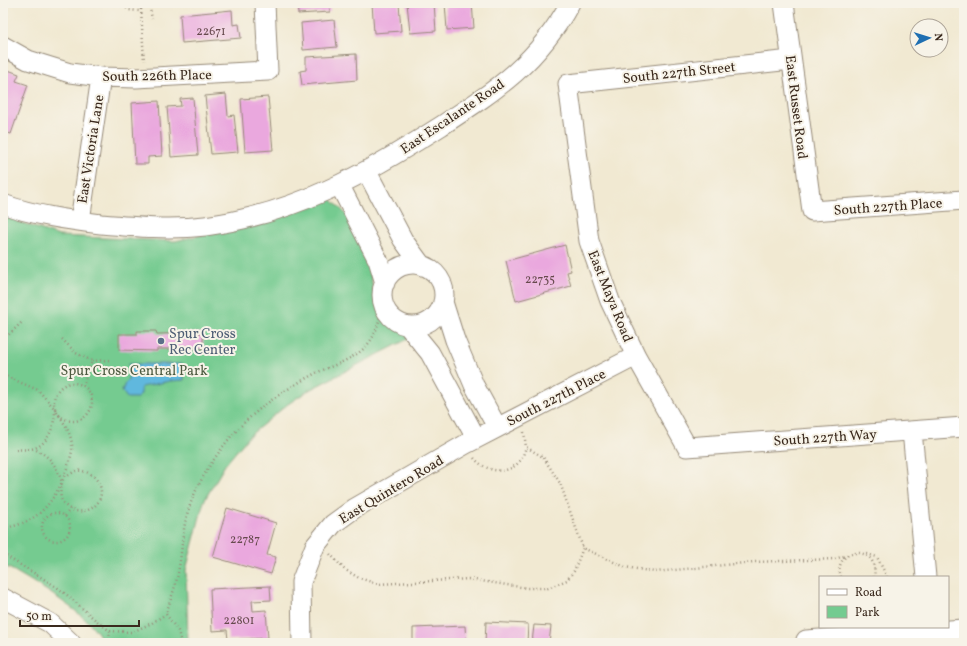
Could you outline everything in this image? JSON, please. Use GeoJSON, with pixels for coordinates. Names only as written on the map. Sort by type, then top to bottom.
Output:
{"type":"FeatureCollection","features":[{"type":"Feature","properties":{"kind":"street","name":"South 226th Place"},"geometry":{"type":"LineString","coordinates":[[3,46],[28,60],[70,73],[101,77],[145,78],[268,72],[265,3]]}},
{"type":"Feature","properties":{"kind":"street","name":"East Escalante Road"},"geometry":{"type":"LineString","coordinates":[[3,204],[80,221],[138,228],[204,226],[278,210],[353,179],[496,90],[532,57],[559,23],[570,3]]}},
{"type":"Feature","properties":{"kind":"street","name":"East Russet Road"},"geometry":{"type":"LineString","coordinates":[[784,3],[812,211]]}},
{"type":"Feature","properties":{"kind":"street","name":"South 227th Street"},"geometry":{"type":"LineString","coordinates":[[568,84],[791,60]]}},
{"type":"Feature","properties":{"kind":"street","name":"East Victoria Lane"},"geometry":{"type":"LineString","coordinates":[[80,221],[101,77]]}},
{"type":"Feature","properties":{"kind":"street","name":"East Maya Road"},"geometry":{"type":"LineString","coordinates":[[568,84],[589,241],[610,301],[636,356],[687,448]]}},
{"type":"Feature","properties":{"kind":"street"},"geometry":{"type":"LineString","coordinates":[[353,179],[403,240],[422,266],[437,276],[442,284],[444,293],[440,311],[426,323],[417,326],[408,326]]}},
{"type":"Feature","properties":{"kind":"street"},"geometry":{"type":"LineString","coordinates":[[353,179],[378,260],[384,292],[392,317],[408,326],[430,354],[471,441]]}},
{"type":"Feature","properties":{"kind":"street","name":"South 227th Place"},"geometry":{"type":"LineString","coordinates":[[812,211],[964,200]]}},
{"type":"Feature","properties":{"kind":"street"},"geometry":{"type":"LineString","coordinates":[[384,292],[390,275],[400,268],[413,264],[422,266]]}},
{"type":"Feature","properties":{"kind":"street"},"geometry":{"type":"LineString","coordinates":[[443,302],[455,340],[474,385],[497,428]]}},
{"type":"Feature","properties":{"kind":"street","name":"South 227th Place"},"geometry":{"type":"LineString","coordinates":[[471,441],[636,356]]}},
{"type":"Feature","properties":{"kind":"street","name":"South 227th Way"},"geometry":{"type":"LineString","coordinates":[[687,448],[964,427]]}},
{"type":"Feature","properties":{"kind":"street"},"geometry":{"type":"LineString","coordinates":[[912,431],[926,576]]}},
{"type":"Feature","properties":{"kind":"street","name":"East Quintero Road"},"geometry":{"type":"LineString","coordinates":[[302,643],[301,582],[318,542],[333,524],[355,508],[471,441]]}},
{"type":"Feature","properties":{"kind":"street"},"geometry":{"type":"LineString","coordinates":[[3,598],[50,623],[71,643]]}},
{"type":"Feature","properties":{"kind":"street"},"geometry":{"type":"LineString","coordinates":[[807,642],[931,629],[964,629]]}},
{"type":"Feature","properties":{"kind":"path"},"geometry":{"type":"LineString","coordinates":[[120,3],[129,10],[141,10],[149,3]]}},
{"type":"Feature","properties":{"kind":"path"},"geometry":{"type":"LineString","coordinates":[[149,3],[152,19]]}},
{"type":"Feature","properties":{"kind":"path"},"geometry":{"type":"LineString","coordinates":[[141,10],[145,78]]}},
{"type":"Feature","properties":{"kind":"path"},"geometry":{"type":"LineString","coordinates":[[3,554],[59,589],[110,631],[132,632],[152,623],[166,614],[176,583],[186,519],[194,497],[215,459],[236,430],[268,402],[299,382],[350,358],[363,349],[369,343],[377,330],[384,292]]}},
{"type":"Feature","properties":{"kind":"path"},"geometry":{"type":"LineString","coordinates":[[3,340],[22,322]]}},
{"type":"Feature","properties":{"kind":"path"},"geometry":{"type":"LineString","coordinates":[[62,339],[76,353],[92,361],[111,360]]}},
{"type":"Feature","properties":{"kind":"path"},"geometry":{"type":"LineString","coordinates":[[83,386],[92,361]]}},
{"type":"Feature","properties":{"kind":"path"},"geometry":{"type":"LineString","coordinates":[[3,375],[38,390],[56,409],[62,417],[70,421],[80,420],[88,414],[92,405],[91,395],[83,386],[76,383],[66,384],[58,390],[54,399],[56,409],[55,421],[50,433],[40,445],[34,449]]}},
{"type":"Feature","properties":{"kind":"path"},"geometry":{"type":"LineString","coordinates":[[56,409],[68,431],[72,446],[66,477]]}},
{"type":"Feature","properties":{"kind":"path"},"geometry":{"type":"LineString","coordinates":[[471,441],[475,460],[483,467],[494,471],[508,470],[518,464],[526,447],[524,433],[515,418]]}},
{"type":"Feature","properties":{"kind":"path"},"geometry":{"type":"LineString","coordinates":[[318,542],[344,569],[359,578],[378,584],[468,579],[527,588],[548,588],[567,580],[574,571],[583,548],[560,482],[543,457],[526,447]]}},
{"type":"Feature","properties":{"kind":"path"},"geometry":{"type":"LineString","coordinates":[[3,528],[15,526],[41,513],[52,501],[62,482],[66,477],[76,471],[88,472],[98,480],[101,492],[97,504],[87,511],[75,512],[65,505],[60,494],[62,482],[54,462],[44,453],[34,449],[16,450]]}},
{"type":"Feature","properties":{"kind":"path"},"geometry":{"type":"LineString","coordinates":[[65,516],[70,509]]}},
{"type":"Feature","properties":{"kind":"path"},"geometry":{"type":"LineString","coordinates":[[58,512],[65,516],[70,523],[70,531],[66,538],[58,542],[50,541],[44,535],[41,527],[43,519],[50,514],[58,512]]}},
{"type":"Feature","properties":{"kind":"path"},"geometry":{"type":"LineString","coordinates":[[583,548],[625,567],[655,572],[754,562],[835,559],[856,552],[877,557],[886,576]]}},
{"type":"Feature","properties":{"kind":"path"},"geometry":{"type":"LineString","coordinates":[[865,554],[872,560],[875,569],[874,576]]}},
{"type":"Feature","properties":{"kind":"path"},"geometry":{"type":"LineString","coordinates":[[841,576],[839,572],[841,562],[847,555]]}},
{"type":"Feature","properties":{"kind":"path"},"geometry":{"type":"LineString","coordinates":[[166,614],[178,631],[181,643]]}},
{"type":"Feature","properties":{"kind":"path"},"geometry":{"type":"LineString","coordinates":[[108,643],[110,631]]}},
{"type":"Feature","properties":{"kind":"green space","name":"Spur Cross Central Park"},"geometry":{"type":"Polygon","coordinates":[[[330,198],[348,216],[366,248],[374,294],[386,316],[410,338],[309,390],[288,404],[249,436],[225,465],[204,501],[186,570],[188,643],[103,643],[98,633],[75,610],[43,588],[3,565],[3,216],[59,236],[175,241],[262,221],[330,198]]]}},
{"type":"Feature","properties":{"kind":"water"},"geometry":{"type":"Polygon","coordinates":[[[129,364],[183,364],[184,380],[170,381],[141,387],[141,394],[137,398],[127,398],[122,391],[125,383],[128,381],[129,364]]]}},
{"type":"Feature","properties":{"kind":"building"},"geometry":{"type":"Polygon","coordinates":[[[297,3],[329,3],[330,12],[298,14],[297,3]]]}},
{"type":"Feature","properties":{"kind":"building"},"geometry":{"type":"Polygon","coordinates":[[[372,3],[399,3],[401,31],[374,33],[372,3]]]}},
{"type":"Feature","properties":{"kind":"building"},"geometry":{"type":"Polygon","coordinates":[[[407,3],[434,3],[436,31],[410,33],[407,3]]]}},
{"type":"Feature","properties":{"kind":"building"},"geometry":{"type":"Polygon","coordinates":[[[445,3],[472,3],[474,28],[447,30],[445,3]]]}},
{"type":"Feature","properties":{"kind":"building"},"geometry":{"type":"Polygon","coordinates":[[[232,10],[233,25],[239,24],[241,38],[182,43],[180,15],[232,10]]]}},
{"type":"Feature","properties":{"kind":"building"},"geometry":{"type":"Polygon","coordinates":[[[334,20],[337,47],[303,50],[301,23],[334,20]]]}},
{"type":"Feature","properties":{"kind":"building"},"geometry":{"type":"Polygon","coordinates":[[[356,54],[357,80],[302,85],[300,71],[306,70],[306,57],[356,54]]]}},
{"type":"Feature","properties":{"kind":"building"},"geometry":{"type":"Polygon","coordinates":[[[5,69],[19,74],[16,81],[28,85],[11,134],[3,131],[3,76],[5,69]]]}},
{"type":"Feature","properties":{"kind":"building"},"geometry":{"type":"Polygon","coordinates":[[[226,94],[228,116],[234,115],[238,152],[211,154],[205,96],[226,94]]]}},
{"type":"Feature","properties":{"kind":"building"},"geometry":{"type":"Polygon","coordinates":[[[268,97],[273,150],[245,152],[241,99],[268,97]]]}},
{"type":"Feature","properties":{"kind":"building"},"geometry":{"type":"Polygon","coordinates":[[[193,98],[198,155],[171,157],[167,107],[181,106],[180,99],[193,98]]]}},
{"type":"Feature","properties":{"kind":"building"},"geometry":{"type":"Polygon","coordinates":[[[159,101],[162,156],[148,157],[148,164],[135,164],[132,103],[159,101]]]}},
{"type":"Feature","properties":{"kind":"building"},"geometry":{"type":"Polygon","coordinates":[[[565,245],[571,271],[567,272],[571,286],[516,301],[506,261],[565,245]]]}},
{"type":"Feature","properties":{"kind":"building","name":"Spur Cross Rec Center"},"geometry":{"type":"Polygon","coordinates":[[[137,331],[156,331],[157,334],[203,333],[203,349],[157,349],[157,351],[119,350],[119,334],[137,334],[137,331]]]}},
{"type":"Feature","properties":{"kind":"building"},"geometry":{"type":"Polygon","coordinates":[[[227,508],[276,523],[267,555],[276,557],[271,574],[213,557],[227,508]]]}},
{"type":"Feature","properties":{"kind":"building"},"geometry":{"type":"Polygon","coordinates":[[[270,586],[271,600],[252,601],[253,611],[266,610],[268,638],[228,640],[227,630],[212,631],[210,589],[270,586]]]}},
{"type":"Feature","properties":{"kind":"building"},"geometry":{"type":"Polygon","coordinates":[[[486,622],[528,624],[527,643],[485,643],[486,622]]]}},
{"type":"Feature","properties":{"kind":"building"},"geometry":{"type":"Polygon","coordinates":[[[534,625],[551,626],[549,643],[532,643],[534,625]]]}},
{"type":"Feature","properties":{"kind":"building"},"geometry":{"type":"Polygon","coordinates":[[[465,626],[466,643],[413,643],[413,628],[465,626]]]}},
{"type":"Feature","properties":{"kind":"place","name":"Spur Cross Rec Center"},"geometry":{"type":"Point","coordinates":[161,341]}}]}
